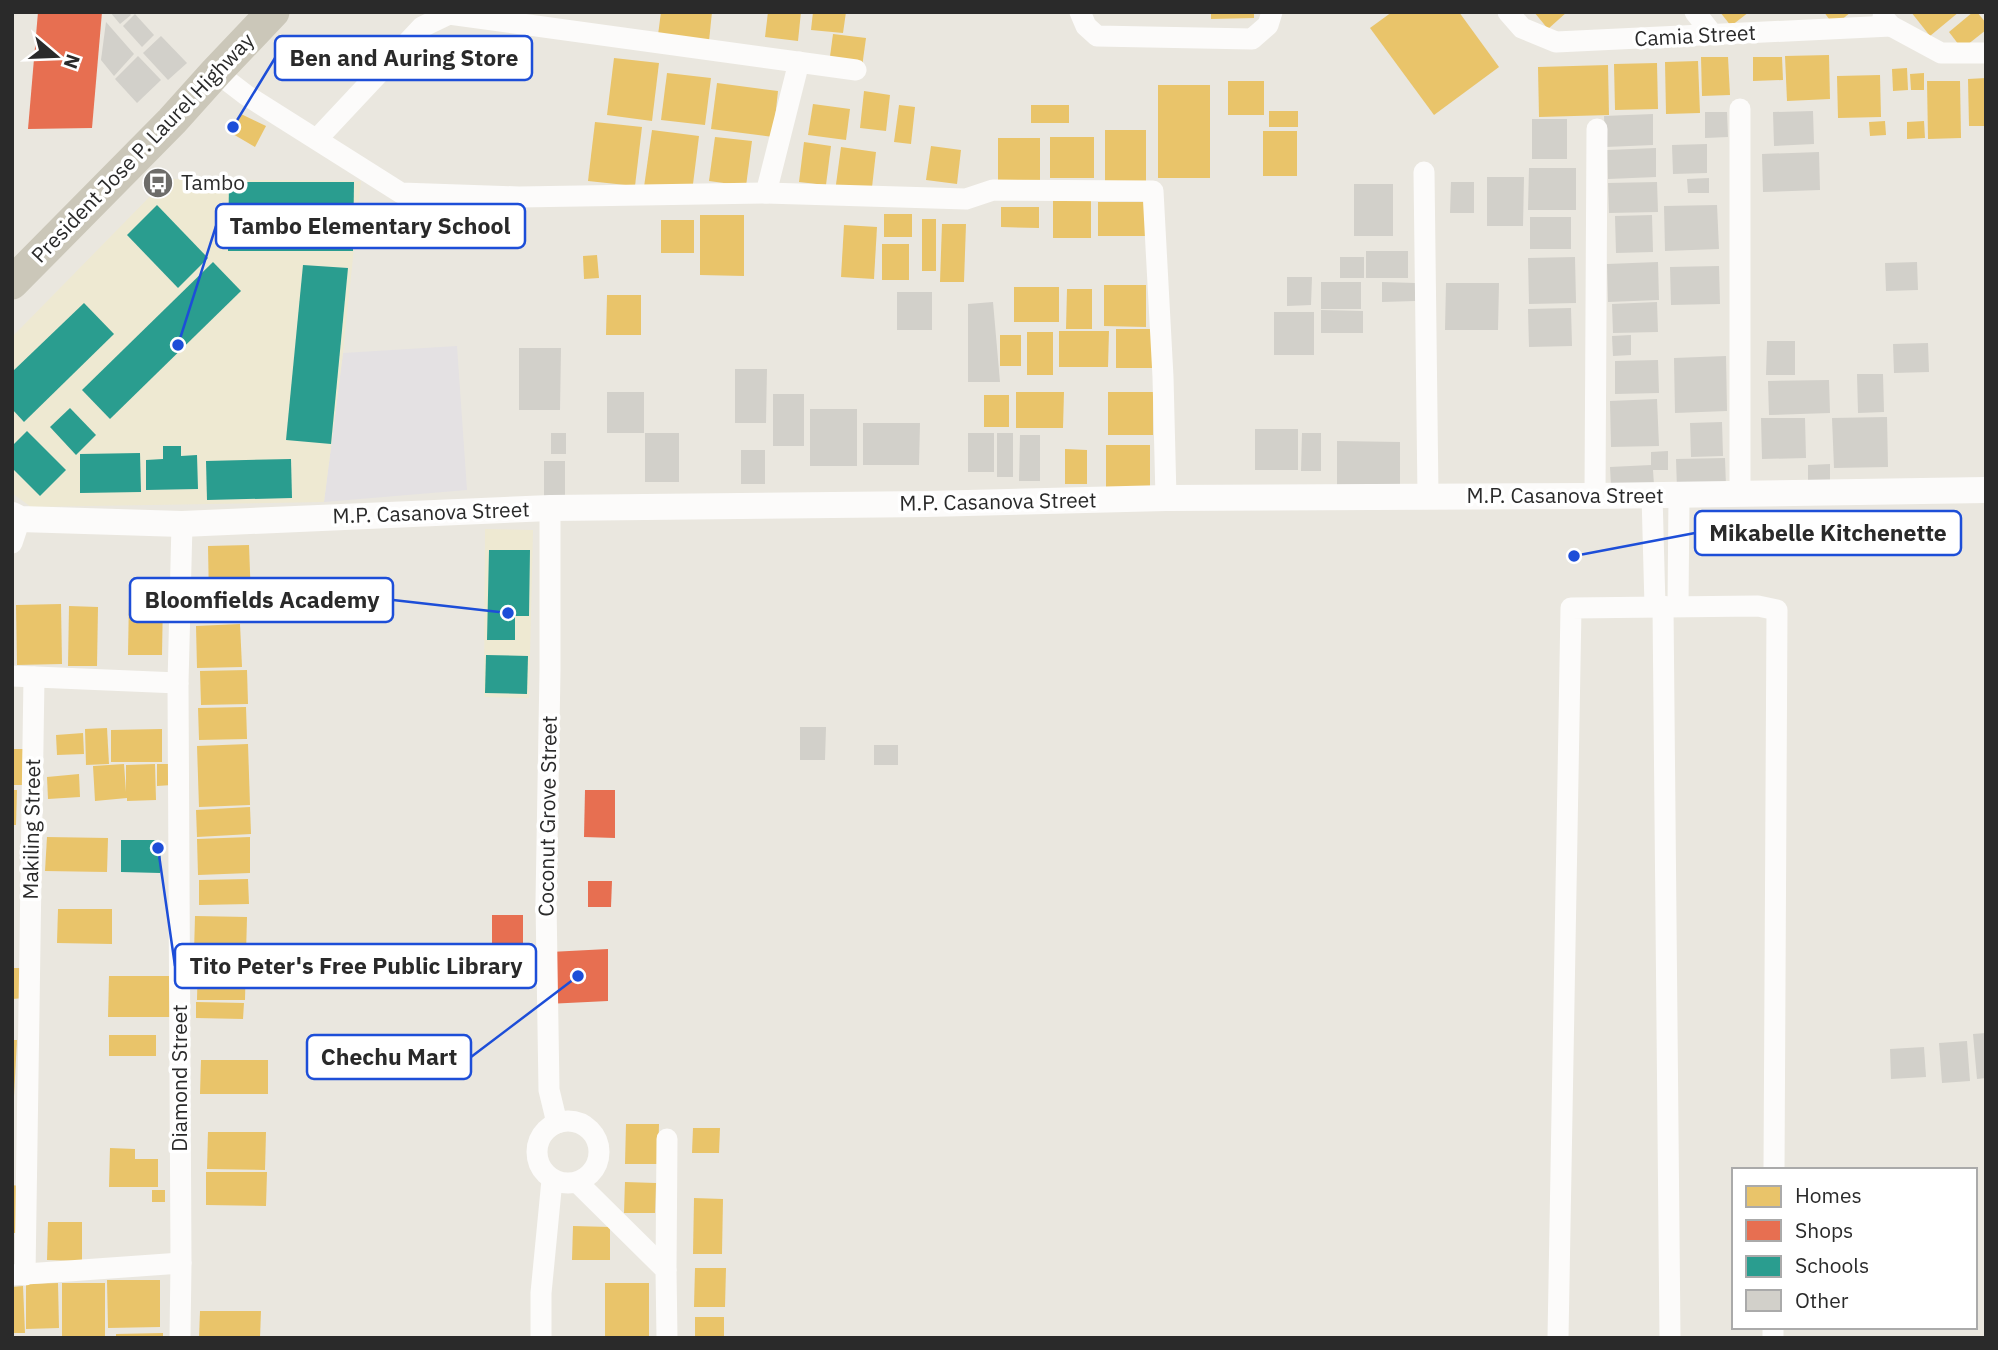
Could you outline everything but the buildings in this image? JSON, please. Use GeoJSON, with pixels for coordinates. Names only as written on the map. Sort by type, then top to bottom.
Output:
{"type":"FeatureCollection","features":[{"type":"Feature","properties":{"kind":"highway","name":"President Jose P. Laurel Highway"},"geometry":{"type":"LineString","coordinates":[[13,281],[172,121],[273,12]]}},
{"type":"Feature","properties":{"kind":"street"},"geometry":{"type":"LineString","coordinates":[[1080,12],[1087,26],[1097,36],[1252,39],[1268,25],[1272,12]]}},
{"type":"Feature","properties":{"kind":"street","name":"Camia Street"},"geometry":{"type":"LineString","coordinates":[[1508,12],[1522,28],[1556,42],[1713,35],[1886,19]]}},
{"type":"Feature","properties":{"kind":"street"},"geometry":{"type":"LineString","coordinates":[[1695,12],[1713,35]]}},
{"type":"Feature","properties":{"kind":"street"},"geometry":{"type":"LineString","coordinates":[[317,139],[422,27],[449,14],[856,70]]}},
{"type":"Feature","properties":{"kind":"street"},"geometry":{"type":"LineString","coordinates":[[1886,19],[1941,53],[1986,53]]}},
{"type":"Feature","properties":{"kind":"street"},"geometry":{"type":"LineString","coordinates":[[766,193],[799,62]]}},
{"type":"Feature","properties":{"kind":"street"},"geometry":{"type":"LineString","coordinates":[[216,72],[246,95],[401,193],[519,197],[766,193],[966,199],[993,190],[1153,191],[1163,377],[1166,498]]}},
{"type":"Feature","properties":{"kind":"street"},"geometry":{"type":"LineString","coordinates":[[1740,109],[1740,494]]}},
{"type":"Feature","properties":{"kind":"street"},"geometry":{"type":"LineString","coordinates":[[1595,496],[1597,129]]}},
{"type":"Feature","properties":{"kind":"street"},"geometry":{"type":"LineString","coordinates":[[1424,172],[1428,496]]}},
{"type":"Feature","properties":{"kind":"street","name":"M.P. Casanova Street"},"geometry":{"type":"LineString","coordinates":[[15,526],[181,524],[550,508],[928,504],[1166,498],[1595,496],[1986,490]]}},
{"type":"Feature","properties":{"kind":"street"},"geometry":{"type":"LineString","coordinates":[[1652,495],[1665,606],[1671,1338]]}},
{"type":"Feature","properties":{"kind":"street"},"geometry":{"type":"LineString","coordinates":[[1665,606],[1679,495]]}},
{"type":"Feature","properties":{"kind":"street","name":"Coconut Grove Street"},"geometry":{"type":"LineString","coordinates":[[550,508],[546,902],[548,1090],[557,1123]]}},
{"type":"Feature","properties":{"kind":"street","name":"Diamond Street"},"geometry":{"type":"LineString","coordinates":[[180,1338],[178,683],[181,524]]}},
{"type":"Feature","properties":{"kind":"street"},"geometry":{"type":"LineString","coordinates":[[1558,1338],[1571,608],[1758,606],[1777,610],[1774,1168]]}},
{"type":"Feature","properties":{"kind":"street"},"geometry":{"type":"LineString","coordinates":[[12,676],[178,683]]}},
{"type":"Feature","properties":{"kind":"street","name":"Makiling Street"},"geometry":{"type":"LineString","coordinates":[[19,1275],[34,677]]}},
{"type":"Feature","properties":{"kind":"street"},"geometry":{"type":"LineString","coordinates":[[571,1121],[585,1125],[595,1135],[600,1149],[598,1163],[590,1176],[578,1183],[552,1180],[543,1172],[538,1161],[540,1139],[547,1129],[557,1123],[571,1121]]}},
{"type":"Feature","properties":{"kind":"street"},"geometry":{"type":"LineString","coordinates":[[667,1139],[667,1338]]}},
{"type":"Feature","properties":{"kind":"street"},"geometry":{"type":"LineString","coordinates":[[541,1338],[541,1293],[552,1180]]}},
{"type":"Feature","properties":{"kind":"street"},"geometry":{"type":"LineString","coordinates":[[578,1183],[666,1270]]}},
{"type":"Feature","properties":{"kind":"street"},"geometry":{"type":"LineString","coordinates":[[19,1275],[181,1263]]}},
{"type":"Feature","properties":{"kind":"shaded area"},"geometry":{"type":"Polygon","coordinates":[[[167,179],[361,181],[324,502],[31,507],[12,493],[12,337],[167,179]]]}},
{"type":"Feature","properties":{"kind":"shaded area"},"geometry":{"type":"Polygon","coordinates":[[[457,346],[467,490],[324,502],[343,353],[457,346]]]}},
{"type":"Feature","properties":{"kind":"shaded area"},"geometry":{"type":"Polygon","coordinates":[[[485,529],[533,530],[529,698],[484,697],[485,529]]]}},
{"type":"Feature","properties":{"kind":"place","name":"Ben and Auring Store"},"geometry":{"type":"Point","coordinates":[233,127]}},
{"type":"Feature","properties":{"kind":"place","name":"Tambo"},"geometry":{"type":"Point","coordinates":[158,183]}},
{"type":"Feature","properties":{"kind":"place","name":"Tambo Elementary School"},"geometry":{"type":"Point","coordinates":[178,345]}},
{"type":"Feature","properties":{"kind":"place","name":"Mikabelle Kitchenette"},"geometry":{"type":"Point","coordinates":[1574,556]}},
{"type":"Feature","properties":{"kind":"place","name":"Bloomfields Academy"},"geometry":{"type":"Point","coordinates":[508,613]}},
{"type":"Feature","properties":{"kind":"place","name":"Tito Peter's Free Public Library"},"geometry":{"type":"Point","coordinates":[158,848]}},
{"type":"Feature","properties":{"kind":"place","name":"Chechu Mart"},"geometry":{"type":"Point","coordinates":[578,976]}}]}
